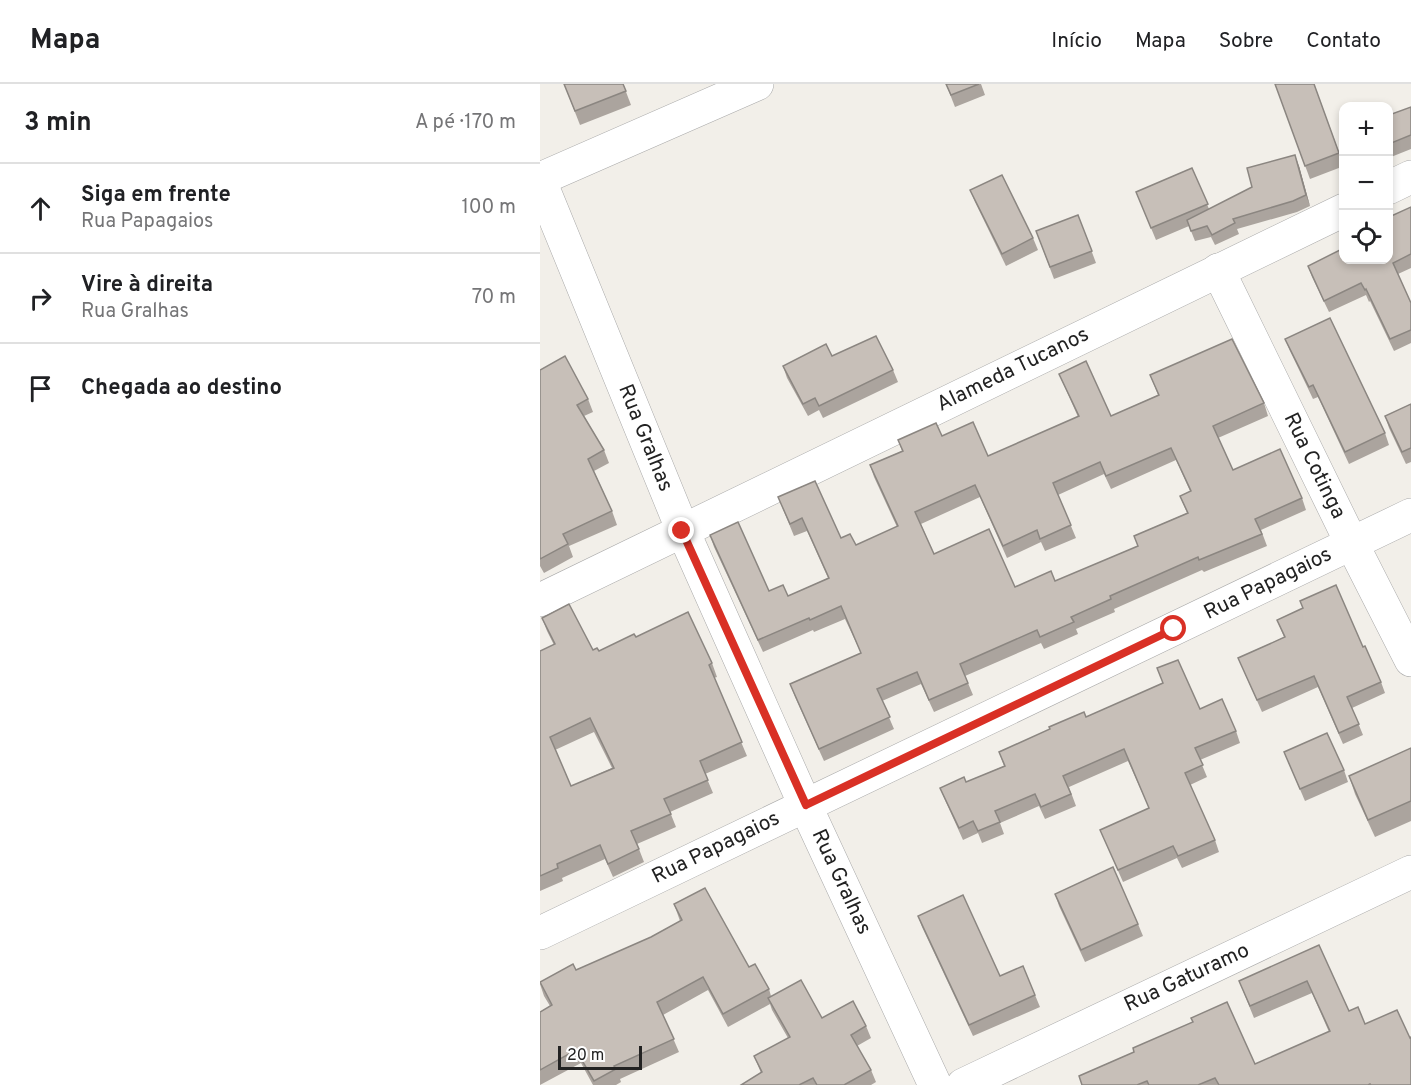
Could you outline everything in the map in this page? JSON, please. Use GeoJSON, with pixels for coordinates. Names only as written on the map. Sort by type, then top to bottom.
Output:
{"type":"FeatureCollection","features":[{"type":"Feature","properties":{"kind":"street"},"geometry":{"type":"LineString","coordinates":[[540,180],[757,84]]}},
{"type":"Feature","properties":{"kind":"street"},"geometry":{"type":"LineString","coordinates":[[1393,186],[1411,177]]}},
{"type":"Feature","properties":{"kind":"street","name":"Rua Gralhas"},"geometry":{"type":"LineString","coordinates":[[540,180],[682,531],[935,1085]]}},
{"type":"Feature","properties":{"kind":"street","name":"Alameda Tucanos"},"geometry":{"type":"LineString","coordinates":[[540,600],[1339,212]]}},
{"type":"Feature","properties":{"kind":"street","name":"Rua Cotinga"},"geometry":{"type":"LineString","coordinates":[[1218,270],[1411,660]]}},
{"type":"Feature","properties":{"kind":"street","name":"Rua Papagaios"},"geometry":{"type":"LineString","coordinates":[[540,933],[1411,515]]}},
{"type":"Feature","properties":{"kind":"street","name":"Rua Gaturamo"},"geometry":{"type":"LineString","coordinates":[[963,1085],[1411,872]]}},
{"type":"Feature","properties":{"kind":"building"},"geometry":{"type":"Polygon","coordinates":[[[564,84],[623,84],[626,91],[575,111],[564,84]]]}},
{"type":"Feature","properties":{"kind":"building"},"geometry":{"type":"Polygon","coordinates":[[[946,84],[979,84],[951,95],[946,84]]]}},
{"type":"Feature","properties":{"kind":"building"},"geometry":{"type":"Polygon","coordinates":[[[1275,84],[1314,84],[1339,153],[1305,166],[1275,84]]]}},
{"type":"Feature","properties":{"kind":"building"},"geometry":{"type":"Polygon","coordinates":[[[1411,107],[1411,135],[1393,142],[1393,114],[1411,107]]]}},
{"type":"Feature","properties":{"kind":"building"},"geometry":{"type":"Polygon","coordinates":[[[1295,155],[1306,195],[1233,219],[1235,223],[1212,235],[1207,226],[1191,231],[1187,220],[1252,187],[1247,168],[1295,155]]]}},
{"type":"Feature","properties":{"kind":"building"},"geometry":{"type":"Polygon","coordinates":[[[1192,168],[1208,204],[1151,228],[1136,192],[1192,168]]]}},
{"type":"Feature","properties":{"kind":"building"},"geometry":{"type":"Polygon","coordinates":[[[1002,175],[1033,238],[1002,254],[970,190],[1002,175]]]}},
{"type":"Feature","properties":{"kind":"building"},"geometry":{"type":"Polygon","coordinates":[[[1411,207],[1411,254],[1393,263],[1393,215],[1411,207]]]}},
{"type":"Feature","properties":{"kind":"building"},"geometry":{"type":"Polygon","coordinates":[[[1078,215],[1092,251],[1050,267],[1036,231],[1078,215]]]}},
{"type":"Feature","properties":{"kind":"building"},"geometry":{"type":"Polygon","coordinates":[[[1339,250],[1339,264],[1393,263],[1411,303],[1411,330],[1390,339],[1361,283],[1324,301],[1308,266],[1339,250]]]}},
{"type":"Feature","properties":{"kind":"building"},"geometry":{"type":"Polygon","coordinates":[[[1330,318],[1385,433],[1345,452],[1313,385],[1309,387],[1285,339],[1330,318]]]}},
{"type":"Feature","properties":{"kind":"building"},"geometry":{"type":"Polygon","coordinates":[[[876,336],[893,370],[819,406],[815,398],[803,404],[783,366],[826,344],[832,356],[876,336]]]}},
{"type":"Feature","properties":{"kind":"building"},"geometry":{"type":"Polygon","coordinates":[[[1232,339],[1264,403],[1213,426],[1233,470],[1280,449],[1302,498],[1255,519],[1262,534],[1199,560],[1198,557],[1110,596],[1111,599],[1071,617],[1074,622],[1040,637],[1037,630],[960,664],[968,683],[929,700],[917,672],[877,689],[890,717],[819,749],[790,684],[861,653],[841,606],[758,640],[710,535],[738,522],[769,591],[783,585],[788,596],[829,578],[802,518],[790,524],[778,497],[815,481],[841,538],[850,534],[856,545],[898,526],[870,465],[903,451],[898,440],[936,423],[942,436],[973,422],[988,456],[1079,416],[1059,374],[1086,361],[1111,416],[1159,395],[1150,375],[1232,339]],[[1171,448],[1106,476],[1100,462],[1053,483],[1071,525],[1040,539],[1037,530],[1003,546],[975,485],[915,512],[934,554],[989,529],[1015,587],[1051,571],[1055,581],[1138,546],[1134,536],[1188,513],[1180,496],[1191,491],[1171,448]]]}},
{"type":"Feature","properties":{"kind":"building"},"geometry":{"type":"Polygon","coordinates":[[[565,356],[588,399],[577,405],[604,450],[588,459],[612,511],[563,534],[568,544],[540,559],[540,370],[565,356]]]}},
{"type":"Feature","properties":{"kind":"building"},"geometry":{"type":"Polygon","coordinates":[[[1411,404],[1411,448],[1402,452],[1385,416],[1411,404]]]}},
{"type":"Feature","properties":{"kind":"building"},"geometry":{"type":"Polygon","coordinates":[[[1336,585],[1381,682],[1347,697],[1359,724],[1339,733],[1314,676],[1257,700],[1238,658],[1285,637],[1277,620],[1303,608],[1300,601],[1336,585]]]}},
{"type":"Feature","properties":{"kind":"building"},"geometry":{"type":"Polygon","coordinates":[[[569,604],[593,650],[597,648],[599,651],[634,634],[636,637],[688,612],[712,663],[709,665],[742,742],[700,761],[708,780],[664,799],[671,814],[631,831],[639,849],[608,864],[600,845],[557,864],[558,868],[540,876],[540,651],[555,644],[542,618],[569,604]],[[590,718],[550,737],[571,786],[614,768],[590,718]]]}},
{"type":"Feature","properties":{"kind":"building"},"geometry":{"type":"Polygon","coordinates":[[[1178,660],[1200,709],[1222,699],[1236,731],[1195,748],[1203,765],[1185,773],[1215,840],[1178,856],[1173,846],[1118,870],[1100,830],[1149,808],[1124,749],[1063,776],[1071,794],[1041,807],[1035,794],[995,811],[1000,822],[978,831],[973,821],[959,828],[940,788],[964,777],[966,782],[1005,766],[999,752],[1050,729],[1049,727],[1084,712],[1086,717],[1163,683],[1157,668],[1178,660]]]}},
{"type":"Feature","properties":{"kind":"building"},"geometry":{"type":"Polygon","coordinates":[[[1327,733],[1344,770],[1300,789],[1284,752],[1327,733]]]}},
{"type":"Feature","properties":{"kind":"building"},"geometry":{"type":"Polygon","coordinates":[[[1411,748],[1411,801],[1368,820],[1349,776],[1411,748]]]}},
{"type":"Feature","properties":{"kind":"building"},"geometry":{"type":"Polygon","coordinates":[[[1113,867],[1138,924],[1081,950],[1055,894],[1113,867]]]}},
{"type":"Feature","properties":{"kind":"building"},"geometry":{"type":"Polygon","coordinates":[[[705,888],[749,967],[755,964],[769,989],[723,1014],[703,977],[657,1002],[674,1039],[614,1066],[616,1069],[594,1081],[576,1050],[540,1070],[540,1012],[552,1005],[540,982],[573,964],[576,970],[651,937],[682,920],[674,904],[705,888]]]}},
{"type":"Feature","properties":{"kind":"building"},"geometry":{"type":"Polygon","coordinates":[[[963,895],[1000,976],[1023,966],[1035,995],[969,1025],[918,916],[963,895]]]}},
{"type":"Feature","properties":{"kind":"building"},"geometry":{"type":"Polygon","coordinates":[[[1319,945],[1349,1011],[1358,1007],[1365,1024],[1397,1010],[1411,1037],[1411,1085],[1219,1085],[1215,1078],[1198,1085],[1149,1085],[1147,1081],[1137,1085],[1082,1085],[1079,1076],[1134,1052],[1133,1048],[1193,1022],[1191,1018],[1227,1002],[1255,1064],[1330,1031],[1307,981],[1250,1006],[1239,981],[1319,945]]]}},
{"type":"Feature","properties":{"kind":"building"},"geometry":{"type":"Polygon","coordinates":[[[801,980],[822,1018],[853,1001],[866,1026],[851,1035],[871,1070],[844,1085],[817,1085],[813,1078],[799,1085],[741,1085],[762,1072],[754,1056],[790,1037],[768,998],[801,980]]]}},
{"type":"Feature","properties":{"kind":"route"},"geometry":{"type":"LineString","coordinates":[[682,531],[806,805],[1174,629]]}}]}
